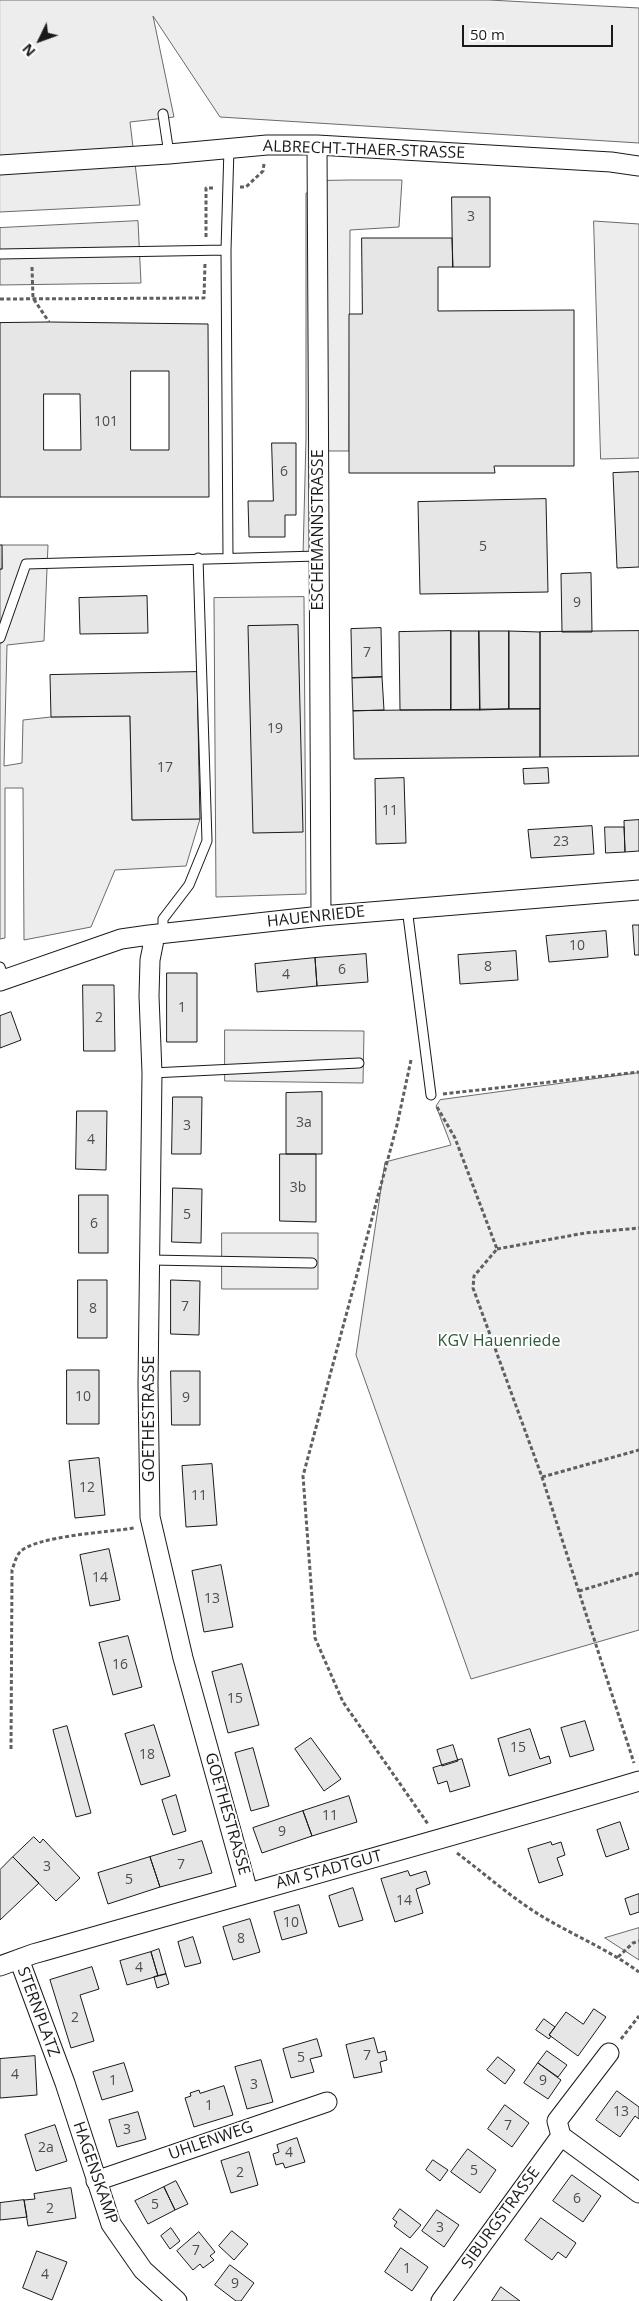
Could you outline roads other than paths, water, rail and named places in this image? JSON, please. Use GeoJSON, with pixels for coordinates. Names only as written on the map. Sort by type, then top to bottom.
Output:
{"type":"FeatureCollection","features":[{"type":"Feature","properties":{"kind":"street","name":"ALBRECHT-THAER-STRASSE"},"geometry":{"type":"LineString","coordinates":[[0,165],[169,154],[229,147],[317,145],[601,162],[639,166]]}},
{"type":"Feature","properties":{"kind":"street","name":"ESCHEMANNSTRASSE"},"geometry":{"type":"LineString","coordinates":[[317,145],[321,916]]}},
{"type":"Feature","properties":{"kind":"street","name":"HAUENRIEDE"},"geometry":{"type":"LineString","coordinates":[[2,976],[122,939],[159,934],[407,908],[639,890]]}},
{"type":"Feature","properties":{"kind":"street","name":"GOETHESTRASSE"},"geometry":{"type":"LineString","coordinates":[[159,934],[150,960],[152,1073],[148,1393],[150,1517],[183,1658],[248,1892]]}},
{"type":"Feature","properties":{"kind":"street","name":"AM STADTGUT"},"geometry":{"type":"LineString","coordinates":[[19,1959],[248,1892],[440,1840],[638,1775]]}},
{"type":"Feature","properties":{"kind":"street","name":"STERNPLATZ"},"geometry":{"type":"LineString","coordinates":[[0,1966],[19,1959],[65,2083]]}},
{"type":"Feature","properties":{"kind":"street"},"geometry":{"type":"LineString","coordinates":[[609,2053],[557,2121],[561,2136],[639,2194]]}},
{"type":"Feature","properties":{"kind":"street","name":"HAGENSKAMP"},"geometry":{"type":"LineString","coordinates":[[65,2083],[111,2224],[143,2270],[176,2301]]}},
{"type":"Feature","properties":{"kind":"street","name":"UHLENWEG"},"geometry":{"type":"LineString","coordinates":[[96,2181],[326,2102]]}},
{"type":"Feature","properties":{"kind":"street","name":"SIBURGSTRASSE"},"geometry":{"type":"LineString","coordinates":[[441,2301],[561,2136]]}},
{"type":"Feature","properties":{"kind":"lane"},"geometry":{"type":"LineString","coordinates":[[163,114],[169,154]]}},
{"type":"Feature","properties":{"kind":"lane"},"geometry":{"type":"LineString","coordinates":[[228,558],[226,250],[229,147]]}},
{"type":"Feature","properties":{"kind":"lane"},"geometry":{"type":"LineString","coordinates":[[0,254],[226,250]]}},
{"type":"Feature","properties":{"kind":"lane"},"geometry":{"type":"LineString","coordinates":[[0,638],[26,564],[318,556]]}},
{"type":"Feature","properties":{"kind":"lane"},"geometry":{"type":"LineString","coordinates":[[159,934],[163,919],[189,885],[208,841],[198,558]]}},
{"type":"Feature","properties":{"kind":"lane"},"geometry":{"type":"LineString","coordinates":[[407,908],[430,1095]]}},
{"type":"Feature","properties":{"kind":"lane"},"geometry":{"type":"LineString","coordinates":[[152,1073],[359,1063]]}},
{"type":"Feature","properties":{"kind":"lane"},"geometry":{"type":"LineString","coordinates":[[151,1260],[312,1263]]}},
{"type":"Feature","properties":{"kind":"park label","name":"KGV Hauenriede"},"geometry":{"type":"Point","coordinates":[499,1341]}}]}
